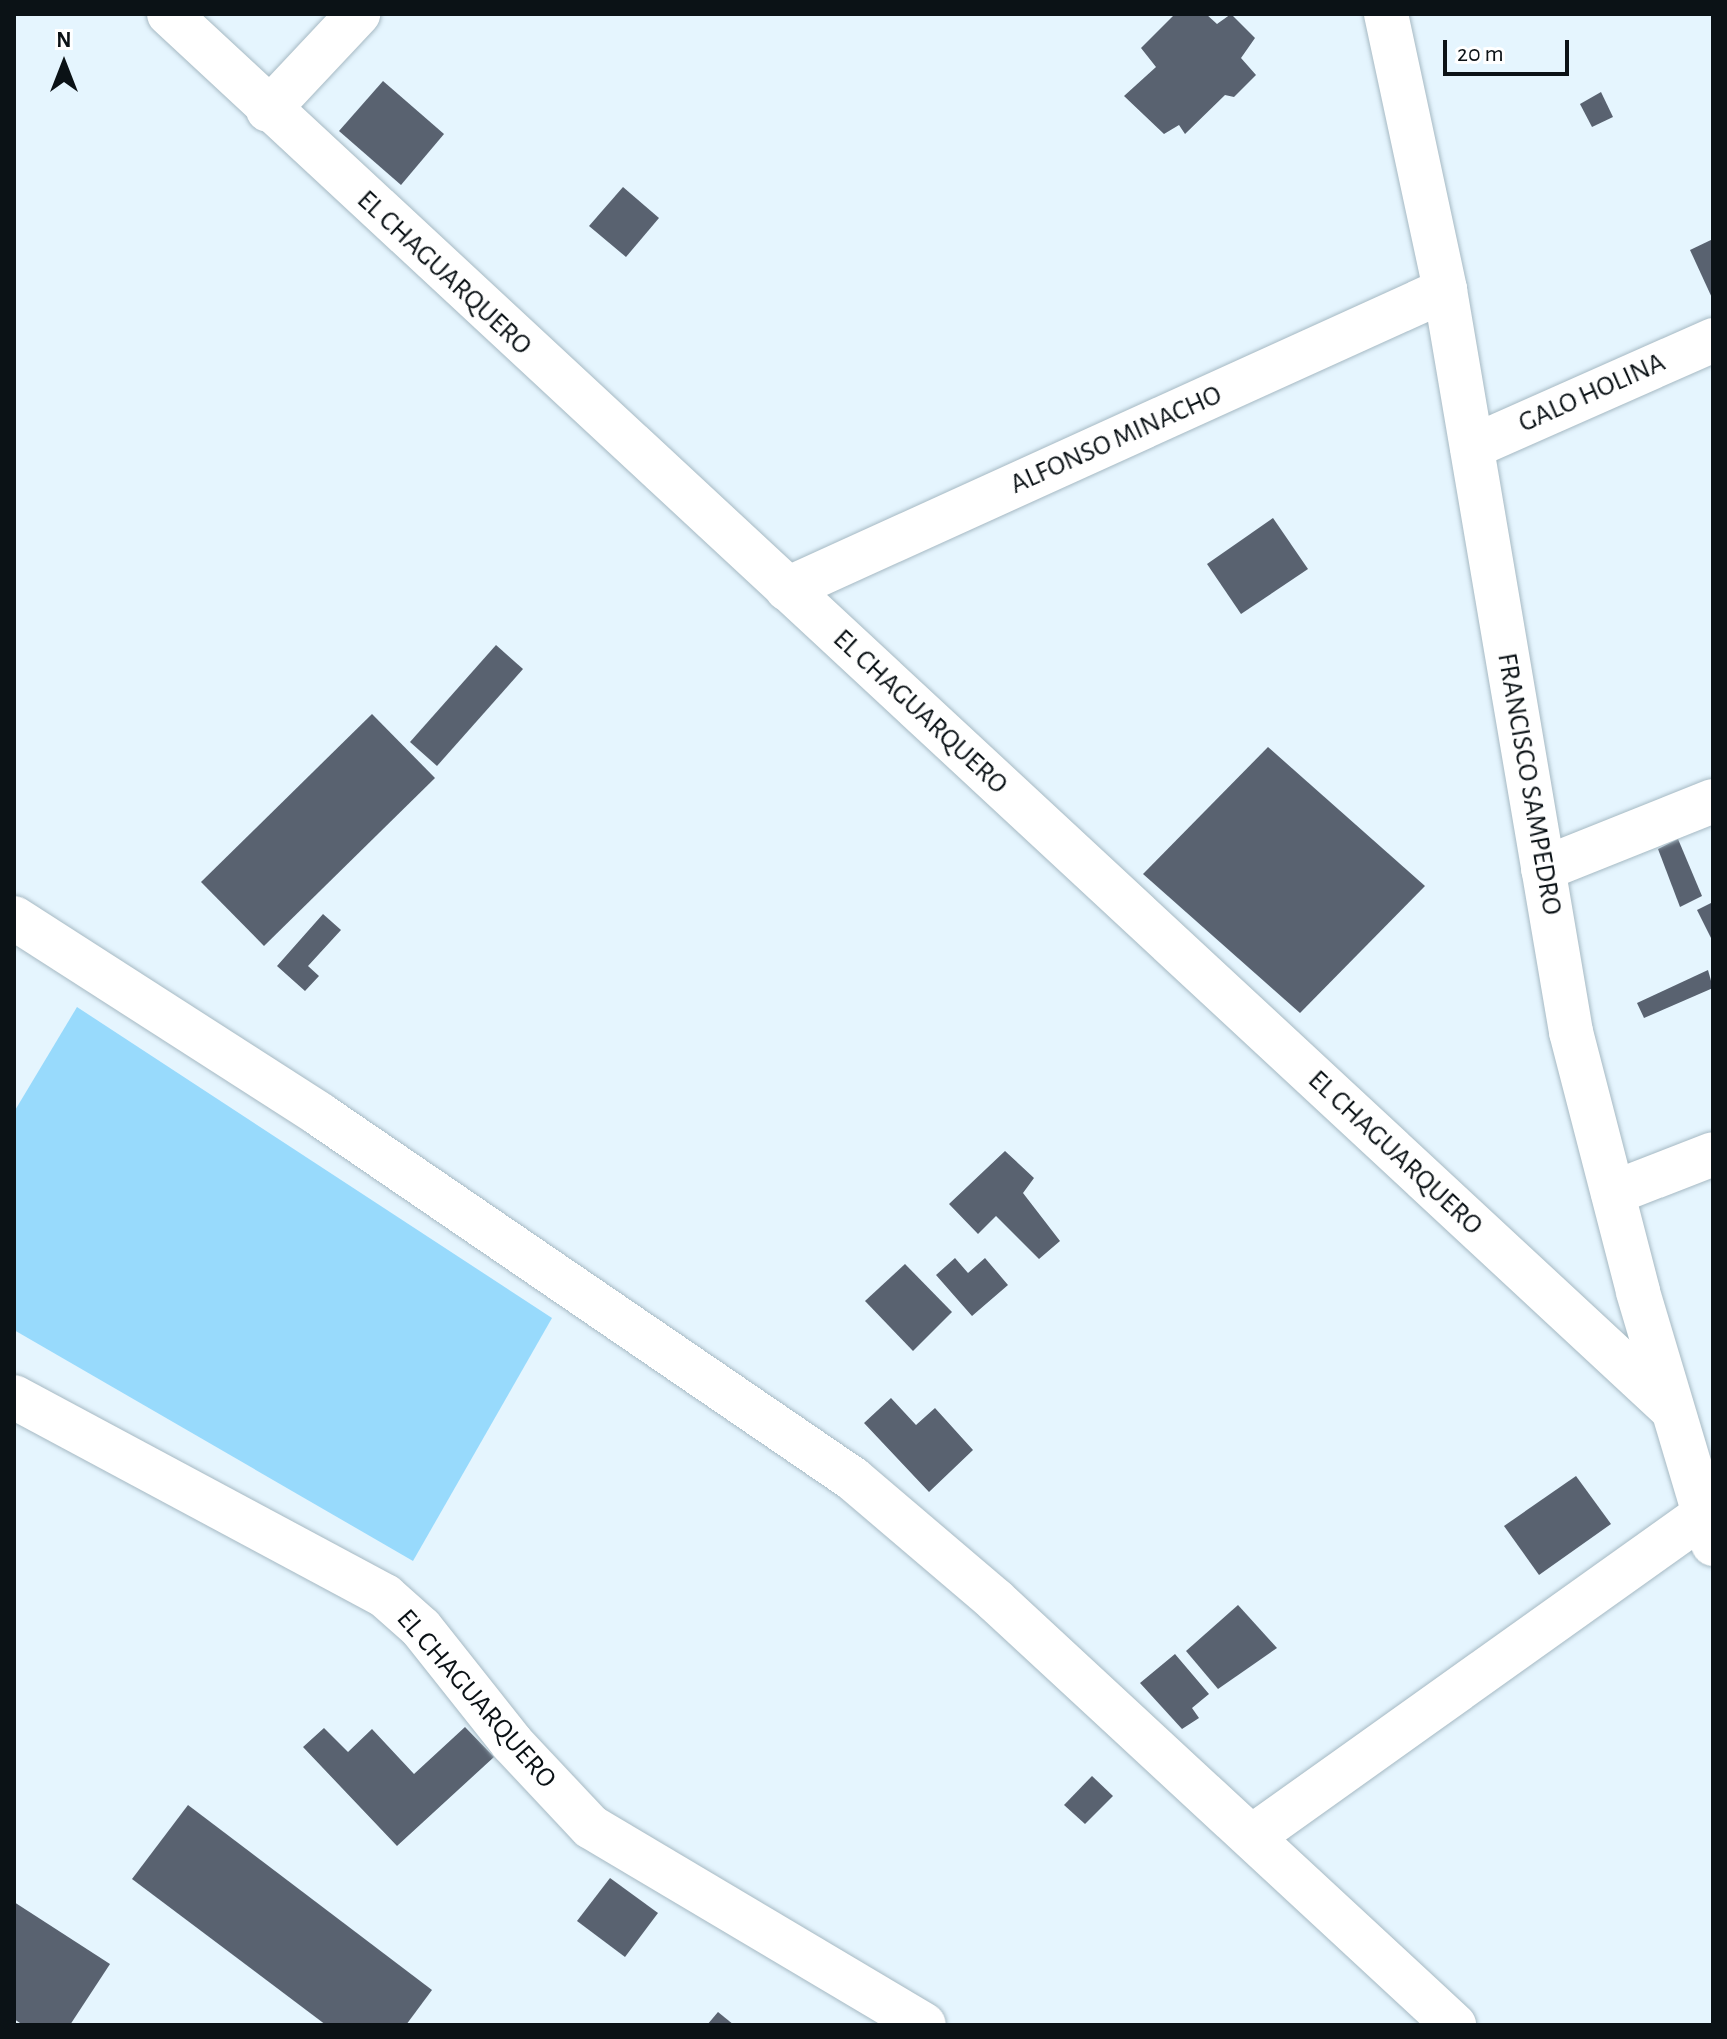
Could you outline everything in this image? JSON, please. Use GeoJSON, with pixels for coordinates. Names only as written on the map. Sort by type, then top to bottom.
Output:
{"type":"FeatureCollection","features":[{"type":"Feature","properties":{"kind":"street","name":"EL CHAGUARQUERO"},"geometry":{"type":"LineString","coordinates":[[169,14],[268,110],[1672,1409]]}},
{"type":"Feature","properties":{"kind":"street"},"geometry":{"type":"LineString","coordinates":[[268,110],[358,14]]}},
{"type":"Feature","properties":{"kind":"street","name":"FRANCISCO SAMPEDRO"},"geometry":{"type":"LineString","coordinates":[[1386,14],[1445,290],[1571,1032],[1672,1409],[1710,1521]]}},
{"type":"Feature","properties":{"kind":"street","name":"ALFONSO MINACHO"},"geometry":{"type":"LineString","coordinates":[[787,589],[1445,290]]}},
{"type":"Feature","properties":{"kind":"street","name":"GALO HOLINA"},"geometry":{"type":"LineString","coordinates":[[1472,447],[1713,340]]}},
{"type":"Feature","properties":{"kind":"street"},"geometry":{"type":"LineString","coordinates":[[1543,869],[1713,801]]}},
{"type":"Feature","properties":{"kind":"street"},"geometry":{"type":"LineString","coordinates":[[14,918],[319,1114],[853,1479],[995,1600],[1454,2025]]}},
{"type":"Feature","properties":{"kind":"street"},"geometry":{"type":"LineString","coordinates":[[1613,1193],[1713,1154]]}},
{"type":"Feature","properties":{"kind":"street","name":"EL CHAGUARQUERO"},"geometry":{"type":"LineString","coordinates":[[14,1397],[385,1596],[421,1628],[512,1743],[591,1827],[924,2025]]}},
{"type":"Feature","properties":{"kind":"street"},"geometry":{"type":"LineString","coordinates":[[1253,1836],[1710,1521]]}},
{"type":"Feature","properties":{"kind":"shaded area"},"geometry":{"type":"Polygon","coordinates":[[[77,1007],[552,1318],[413,1561],[14,1330],[14,1112],[77,1007]]]}},
{"type":"Feature","properties":{"kind":"building"},"geometry":{"type":"Polygon","coordinates":[[[1175,14],[1206,14],[1217,24],[1231,14],[1255,38],[1241,58],[1256,75],[1234,97],[1225,95],[1185,134],[1179,125],[1164,134],[1124,96],[1156,67],[1141,48],[1175,14]]]}},
{"type":"Feature","properties":{"kind":"building"},"geometry":{"type":"Polygon","coordinates":[[[383,81],[444,134],[401,185],[339,131],[383,81]]]}},
{"type":"Feature","properties":{"kind":"building"},"geometry":{"type":"Polygon","coordinates":[[[1601,92],[1613,117],[1592,127],[1580,104],[1601,92]]]}},
{"type":"Feature","properties":{"kind":"building"},"geometry":{"type":"Polygon","coordinates":[[[623,187],[659,218],[626,257],[589,226],[623,187]]]}},
{"type":"Feature","properties":{"kind":"building"},"geometry":{"type":"Polygon","coordinates":[[[1713,239],[1713,300],[1690,250],[1713,239]]]}},
{"type":"Feature","properties":{"kind":"building"},"geometry":{"type":"Polygon","coordinates":[[[1273,518],[1308,569],[1241,614],[1207,564],[1273,518]]]}},
{"type":"Feature","properties":{"kind":"building"},"geometry":{"type":"Polygon","coordinates":[[[496,645],[523,669],[437,766],[410,742],[496,645]]]}},
{"type":"Feature","properties":{"kind":"building"},"geometry":{"type":"Polygon","coordinates":[[[372,714],[435,778],[264,946],[201,882],[372,714]]]}},
{"type":"Feature","properties":{"kind":"building"},"geometry":{"type":"Polygon","coordinates":[[[1268,747],[1425,886],[1300,1013],[1143,874],[1268,747]]]}},
{"type":"Feature","properties":{"kind":"building"},"geometry":{"type":"Polygon","coordinates":[[[1678,839],[1702,896],[1680,907],[1658,849],[1678,839]]]}},
{"type":"Feature","properties":{"kind":"building"},"geometry":{"type":"Polygon","coordinates":[[[1713,902],[1713,942],[1697,910],[1713,902]]]}},
{"type":"Feature","properties":{"kind":"building"},"geometry":{"type":"Polygon","coordinates":[[[323,914],[341,930],[308,966],[319,976],[305,991],[277,966],[323,914]]]}},
{"type":"Feature","properties":{"kind":"building"},"geometry":{"type":"Polygon","coordinates":[[[1708,970],[1713,988],[1644,1018],[1637,1003],[1708,970]]]}},
{"type":"Feature","properties":{"kind":"building"},"geometry":{"type":"Polygon","coordinates":[[[1005,1151],[1034,1178],[1023,1193],[1060,1241],[1039,1259],[996,1216],[978,1234],[949,1204],[1005,1151]]]}},
{"type":"Feature","properties":{"kind":"building"},"geometry":{"type":"Polygon","coordinates":[[[955,1258],[968,1273],[985,1258],[1008,1285],[972,1316],[936,1275],[955,1258]]]}},
{"type":"Feature","properties":{"kind":"building"},"geometry":{"type":"Polygon","coordinates":[[[905,1264],[952,1312],[913,1351],[865,1301],[905,1264]]]}},
{"type":"Feature","properties":{"kind":"building"},"geometry":{"type":"Polygon","coordinates":[[[891,1398],[916,1425],[935,1408],[973,1450],[929,1492],[864,1423],[891,1398]]]}},
{"type":"Feature","properties":{"kind":"building"},"geometry":{"type":"Polygon","coordinates":[[[1576,1476],[1611,1524],[1539,1575],[1504,1526],[1576,1476]]]}},
{"type":"Feature","properties":{"kind":"building"},"geometry":{"type":"Polygon","coordinates":[[[1238,1605],[1277,1648],[1218,1689],[1186,1651],[1238,1605]]]}},
{"type":"Feature","properties":{"kind":"building"},"geometry":{"type":"Polygon","coordinates":[[[1175,1654],[1209,1694],[1192,1708],[1199,1718],[1182,1729],[1140,1683],[1175,1654]]]}},
{"type":"Feature","properties":{"kind":"building"},"geometry":{"type":"Polygon","coordinates":[[[465,1727],[494,1757],[397,1846],[303,1747],[324,1728],[348,1752],[372,1729],[414,1774],[465,1727]]]}},
{"type":"Feature","properties":{"kind":"building"},"geometry":{"type":"Polygon","coordinates":[[[1092,1776],[1113,1796],[1085,1824],[1064,1805],[1092,1776]]]}},
{"type":"Feature","properties":{"kind":"building"},"geometry":{"type":"Polygon","coordinates":[[[188,1805],[432,1990],[406,2025],[326,2025],[132,1879],[188,1805]]]}},
{"type":"Feature","properties":{"kind":"building"},"geometry":{"type":"Polygon","coordinates":[[[610,1878],[658,1913],[625,1957],[577,1921],[610,1878]]]}},
{"type":"Feature","properties":{"kind":"building"},"geometry":{"type":"Polygon","coordinates":[[[14,1902],[110,1964],[70,2025],[23,2025],[14,2019],[14,1902]]]}},
{"type":"Feature","properties":{"kind":"building"},"geometry":{"type":"Polygon","coordinates":[[[718,2012],[734,2025],[707,2025],[718,2012]]]}}]}
